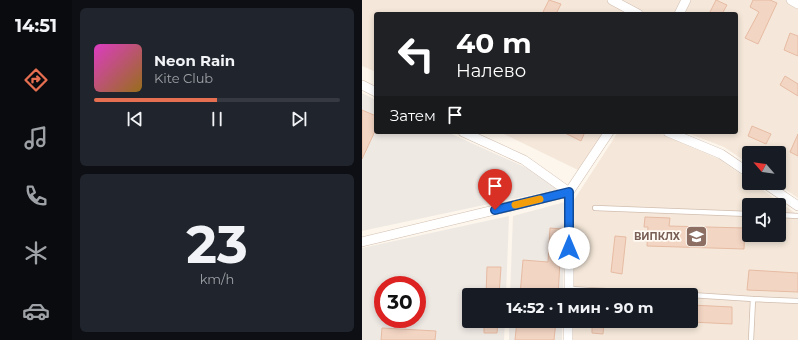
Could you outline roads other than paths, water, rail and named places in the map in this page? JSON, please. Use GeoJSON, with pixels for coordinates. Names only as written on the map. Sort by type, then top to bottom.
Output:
{"type":"FeatureCollection","features":[{"type":"Feature","properties":{"kind":"street"},"geometry":{"type":"LineString","coordinates":[[612,0],[634,12]]}},
{"type":"Feature","properties":{"kind":"street"},"geometry":{"type":"LineString","coordinates":[[680,12],[686,0]]}},
{"type":"Feature","properties":{"kind":"street"},"geometry":{"type":"LineString","coordinates":[[791,0],[798,4]]}},
{"type":"Feature","properties":{"kind":"street"},"geometry":{"type":"LineString","coordinates":[[362,85],[374,91]]}},
{"type":"Feature","properties":{"kind":"street"},"geometry":{"type":"LineString","coordinates":[[467,134],[524,160],[569,192]]}},
{"type":"Feature","properties":{"kind":"street"},"geometry":{"type":"LineString","coordinates":[[569,288],[569,192],[609,134]]}},
{"type":"Feature","properties":{"kind":"street"},"geometry":{"type":"LineString","coordinates":[[673,134],[721,154],[742,168]]}},
{"type":"Feature","properties":{"kind":"street"},"geometry":{"type":"LineString","coordinates":[[774,190],[798,206]]}},
{"type":"Feature","properties":{"kind":"street"},"geometry":{"type":"LineString","coordinates":[[362,242],[569,192]]}},
{"type":"Feature","properties":{"kind":"street"},"geometry":{"type":"LineString","coordinates":[[568,328],[568,340]]}},
{"type":"Feature","properties":{"kind":"lane"},"geometry":{"type":"LineString","coordinates":[[595,208],[742,214]]}},
{"type":"Feature","properties":{"kind":"lane"},"geometry":{"type":"LineString","coordinates":[[786,215],[798,216]]}},
{"type":"Feature","properties":{"kind":"lane"},"geometry":{"type":"LineString","coordinates":[[698,296],[798,301]]}},
{"type":"Feature","properties":{"kind":"lane"},"geometry":{"type":"LineString","coordinates":[[751,340],[752,299]]}},
{"type":"Feature","properties":{"kind":"place","name":"ВИПКЛХ"},"geometry":{"type":"Point","coordinates":[696,236]}}]}
